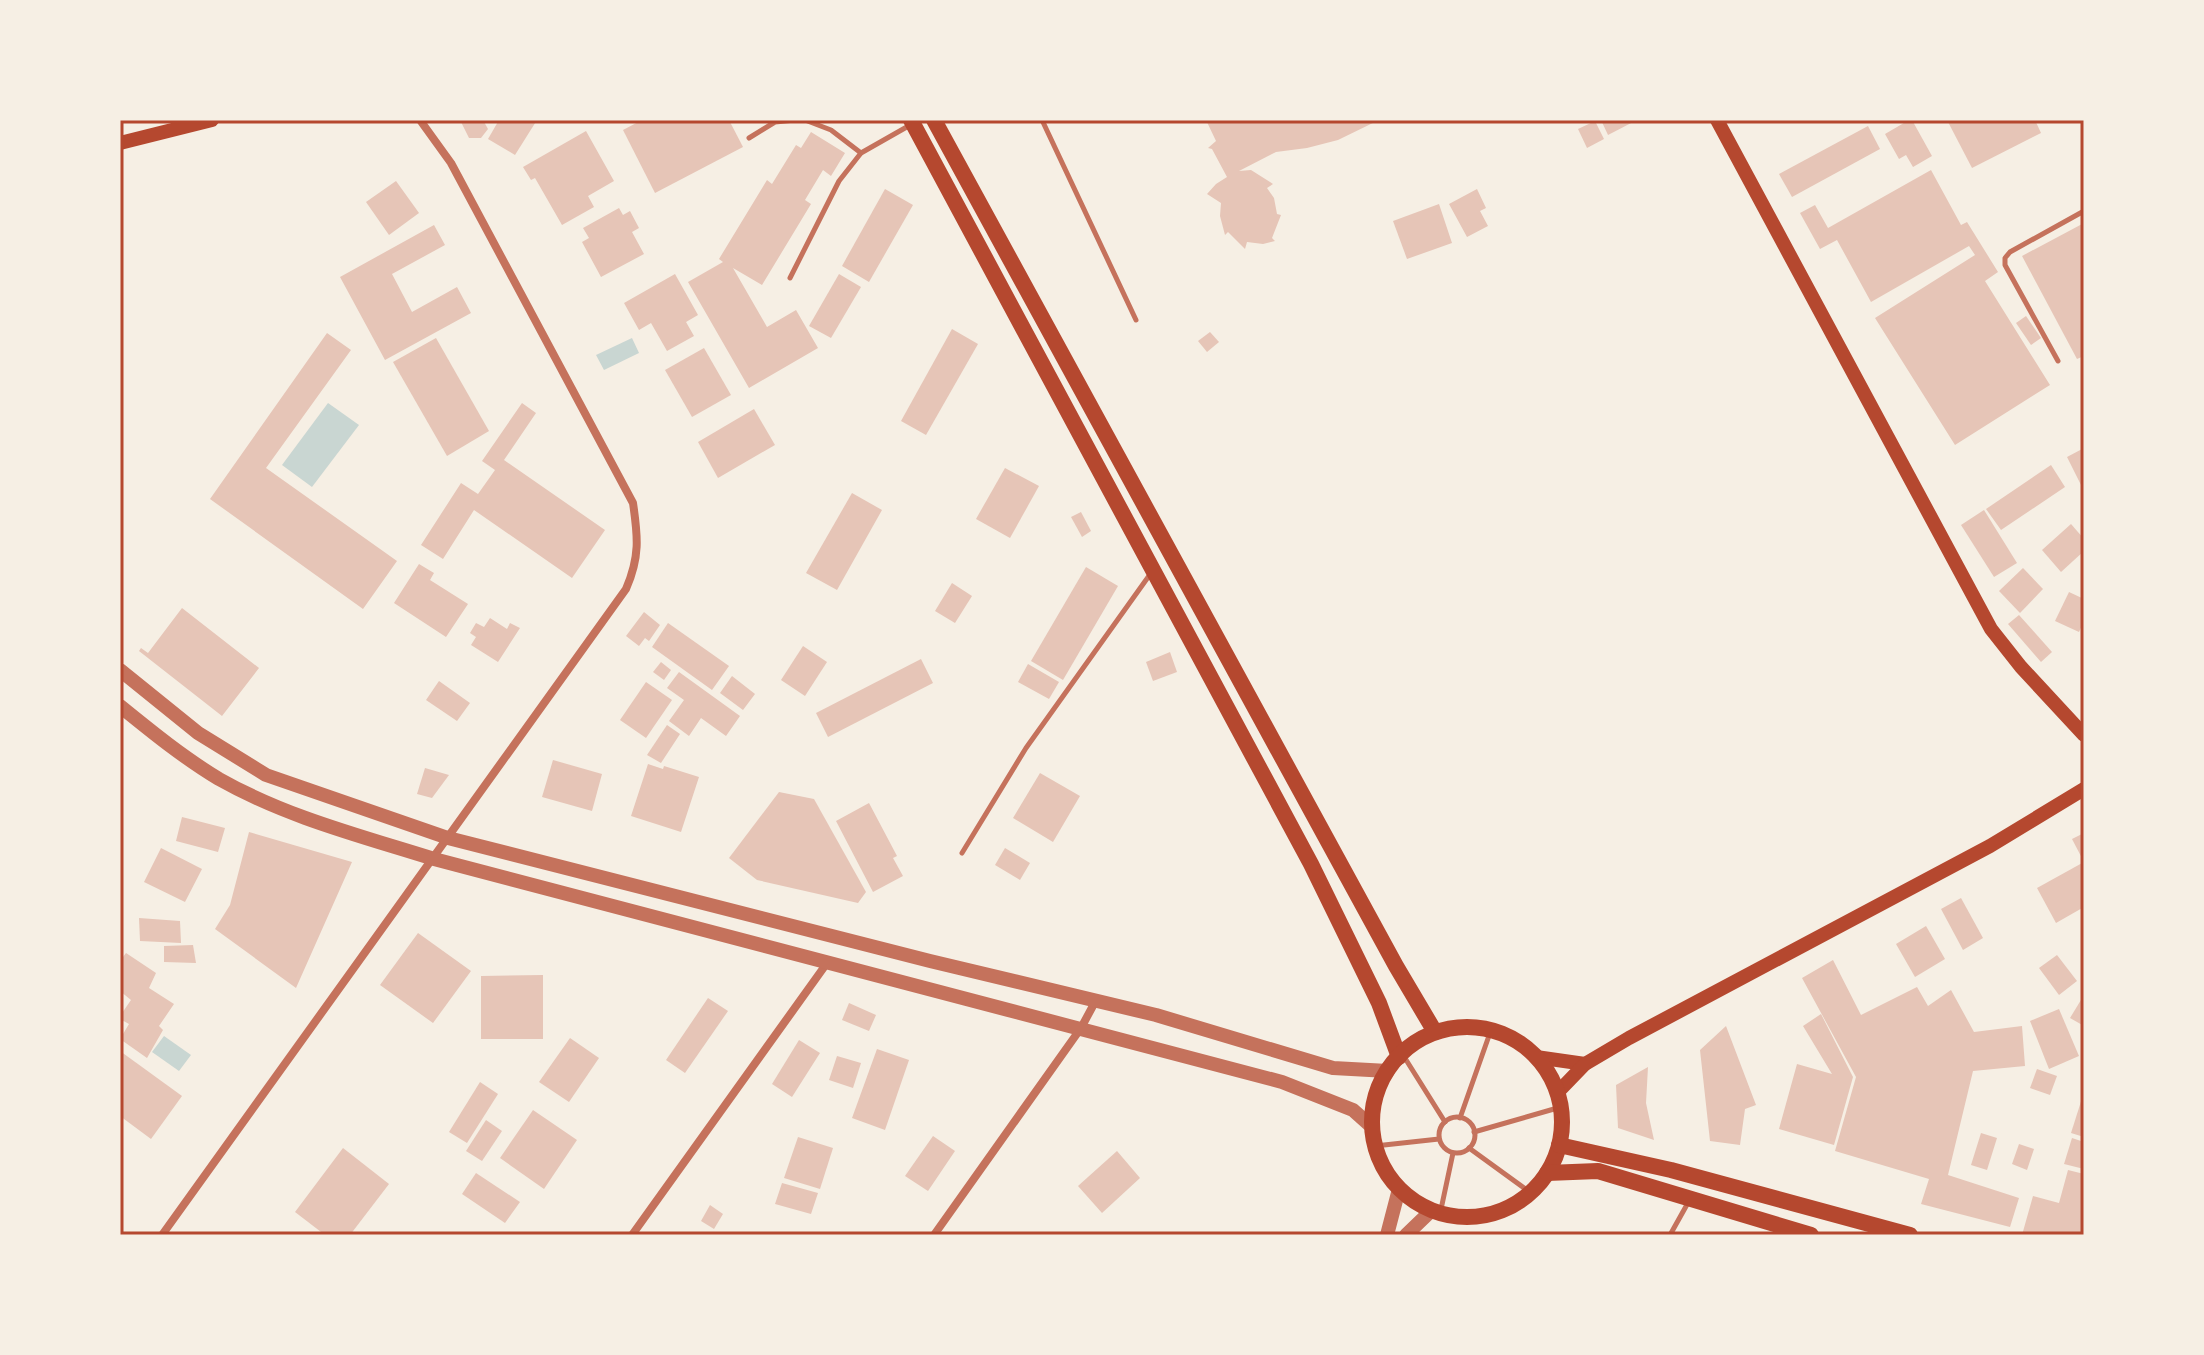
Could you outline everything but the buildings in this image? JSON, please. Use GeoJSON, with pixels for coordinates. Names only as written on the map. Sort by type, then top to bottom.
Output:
{"type":"FeatureCollection","features":[{"type":"Feature","properties":{"kind":"main road"},"geometry":{"type":"LineString","coordinates":[[120,143],[212,120]]}},
{"type":"Feature","properties":{"kind":"main road"},"geometry":{"type":"LineString","coordinates":[[934,120],[1396,966],[1435,1032]]}},
{"type":"Feature","properties":{"kind":"main road"},"geometry":{"type":"LineString","coordinates":[[1717,120],[1991,629],[2021,667],[2084,735]]}},
{"type":"Feature","properties":{"kind":"main road"},"geometry":{"type":"LineString","coordinates":[[912,122],[1311,864],[1374,993],[1396,1060]]}},
{"type":"Feature","properties":{"kind":"main road"},"geometry":{"type":"LineString","coordinates":[[1559,1100],[1585,1064],[1990,846],[2084,789]]}},
{"type":"Feature","properties":{"kind":"main road"},"geometry":{"type":"LineString","coordinates":[[1471,1027],[1491,1030],[1522,1045],[1548,1072],[1559,1100],[1559,1145],[1547,1173],[1531,1193],[1515,1204],[1478,1217],[1436,1212],[1418,1204],[1399,1189],[1384,1169],[1372,1127],[1376,1098],[1396,1060],[1435,1032],[1471,1027]]}},
{"type":"Feature","properties":{"kind":"main road"},"geometry":{"type":"LineString","coordinates":[[1536,1057],[1585,1064]]}},
{"type":"Feature","properties":{"kind":"main road"},"geometry":{"type":"LineString","coordinates":[[1559,1145],[1671,1170],[1872,1230],[1910,1235]]}},
{"type":"Feature","properties":{"kind":"main road"},"geometry":{"type":"LineString","coordinates":[[1547,1173],[1598,1171],[1811,1235]]}},
{"type":"Feature","properties":{"kind":"street"},"geometry":{"type":"LineString","coordinates":[[162,1235],[626,589],[635,567],[638,540],[633,503],[451,163],[420,120]]}},
{"type":"Feature","properties":{"kind":"street"},"geometry":{"type":"LineString","coordinates":[[120,670],[198,733],[266,775],[448,838],[930,961],[1156,1015],[1333,1068],[1396,1060]]}},
{"type":"Feature","properties":{"kind":"street"},"geometry":{"type":"LineString","coordinates":[[120,706],[181,754],[219,779],[301,816],[434,859],[1282,1082],[1353,1110],[1372,1127]]}},
{"type":"Feature","properties":{"kind":"street"},"geometry":{"type":"LineString","coordinates":[[632,1235],[829,961]]}},
{"type":"Feature","properties":{"kind":"street"},"geometry":{"type":"LineString","coordinates":[[934,1235],[1081,1028],[1095,1002]]}},
{"type":"Feature","properties":{"kind":"street"},"geometry":{"type":"LineString","coordinates":[[1387,1235],[1399,1189]]}},
{"type":"Feature","properties":{"kind":"street"},"geometry":{"type":"LineString","coordinates":[[1406,1235],[1436,1212]]}},
{"type":"Feature","properties":{"kind":"lane"},"geometry":{"type":"LineString","coordinates":[[749,138],[775,122],[795,120]]}},
{"type":"Feature","properties":{"kind":"lane"},"geometry":{"type":"LineString","coordinates":[[805,120],[831,130],[861,153]]}},
{"type":"Feature","properties":{"kind":"lane"},"geometry":{"type":"LineString","coordinates":[[1042,120],[1136,320]]}},
{"type":"Feature","properties":{"kind":"lane"},"geometry":{"type":"LineString","coordinates":[[790,278],[839,181],[861,153],[912,122]]}},
{"type":"Feature","properties":{"kind":"lane"},"geometry":{"type":"LineString","coordinates":[[2058,361],[2005,265],[2005,258],[2010,252],[2084,211]]}},
{"type":"Feature","properties":{"kind":"lane"},"geometry":{"type":"LineString","coordinates":[[962,853],[1026,748],[1153,569]]}},
{"type":"Feature","properties":{"kind":"lane"},"geometry":{"type":"LineString","coordinates":[[1460,1118],[1491,1030]]}},
{"type":"Feature","properties":{"kind":"lane"},"geometry":{"type":"LineString","coordinates":[[1396,1060],[1445,1122]]}},
{"type":"Feature","properties":{"kind":"lane"},"geometry":{"type":"LineString","coordinates":[[1474,1132],[1559,1100]]}},
{"type":"Feature","properties":{"kind":"lane"},"geometry":{"type":"LineString","coordinates":[[1460,1118],[1467,1121],[1474,1132],[1472,1144],[1453,1153],[1442,1145],[1439,1132],[1445,1122],[1460,1118]]}},
{"type":"Feature","properties":{"kind":"lane"},"geometry":{"type":"LineString","coordinates":[[1375,1146],[1439,1139]]}},
{"type":"Feature","properties":{"kind":"lane"},"geometry":{"type":"LineString","coordinates":[[1469,1148],[1531,1193]]}},
{"type":"Feature","properties":{"kind":"lane"},"geometry":{"type":"LineString","coordinates":[[1436,1212],[1453,1153]]}},
{"type":"Feature","properties":{"kind":"lane"},"geometry":{"type":"LineString","coordinates":[[1670,1235],[1691,1197]]}},
{"type":"Feature","properties":{"kind":"shaded area"},"geometry":{"type":"Polygon","coordinates":[[[632,338],[639,353],[604,370],[596,355],[632,338]]]}},
{"type":"Feature","properties":{"kind":"shaded area"},"geometry":{"type":"Polygon","coordinates":[[[328,403],[359,425],[312,487],[282,465],[328,403]]]}},
{"type":"Feature","properties":{"kind":"shaded area"},"geometry":{"type":"Polygon","coordinates":[[[164,1036],[191,1055],[179,1071],[152,1052],[164,1036]]]}}]}
